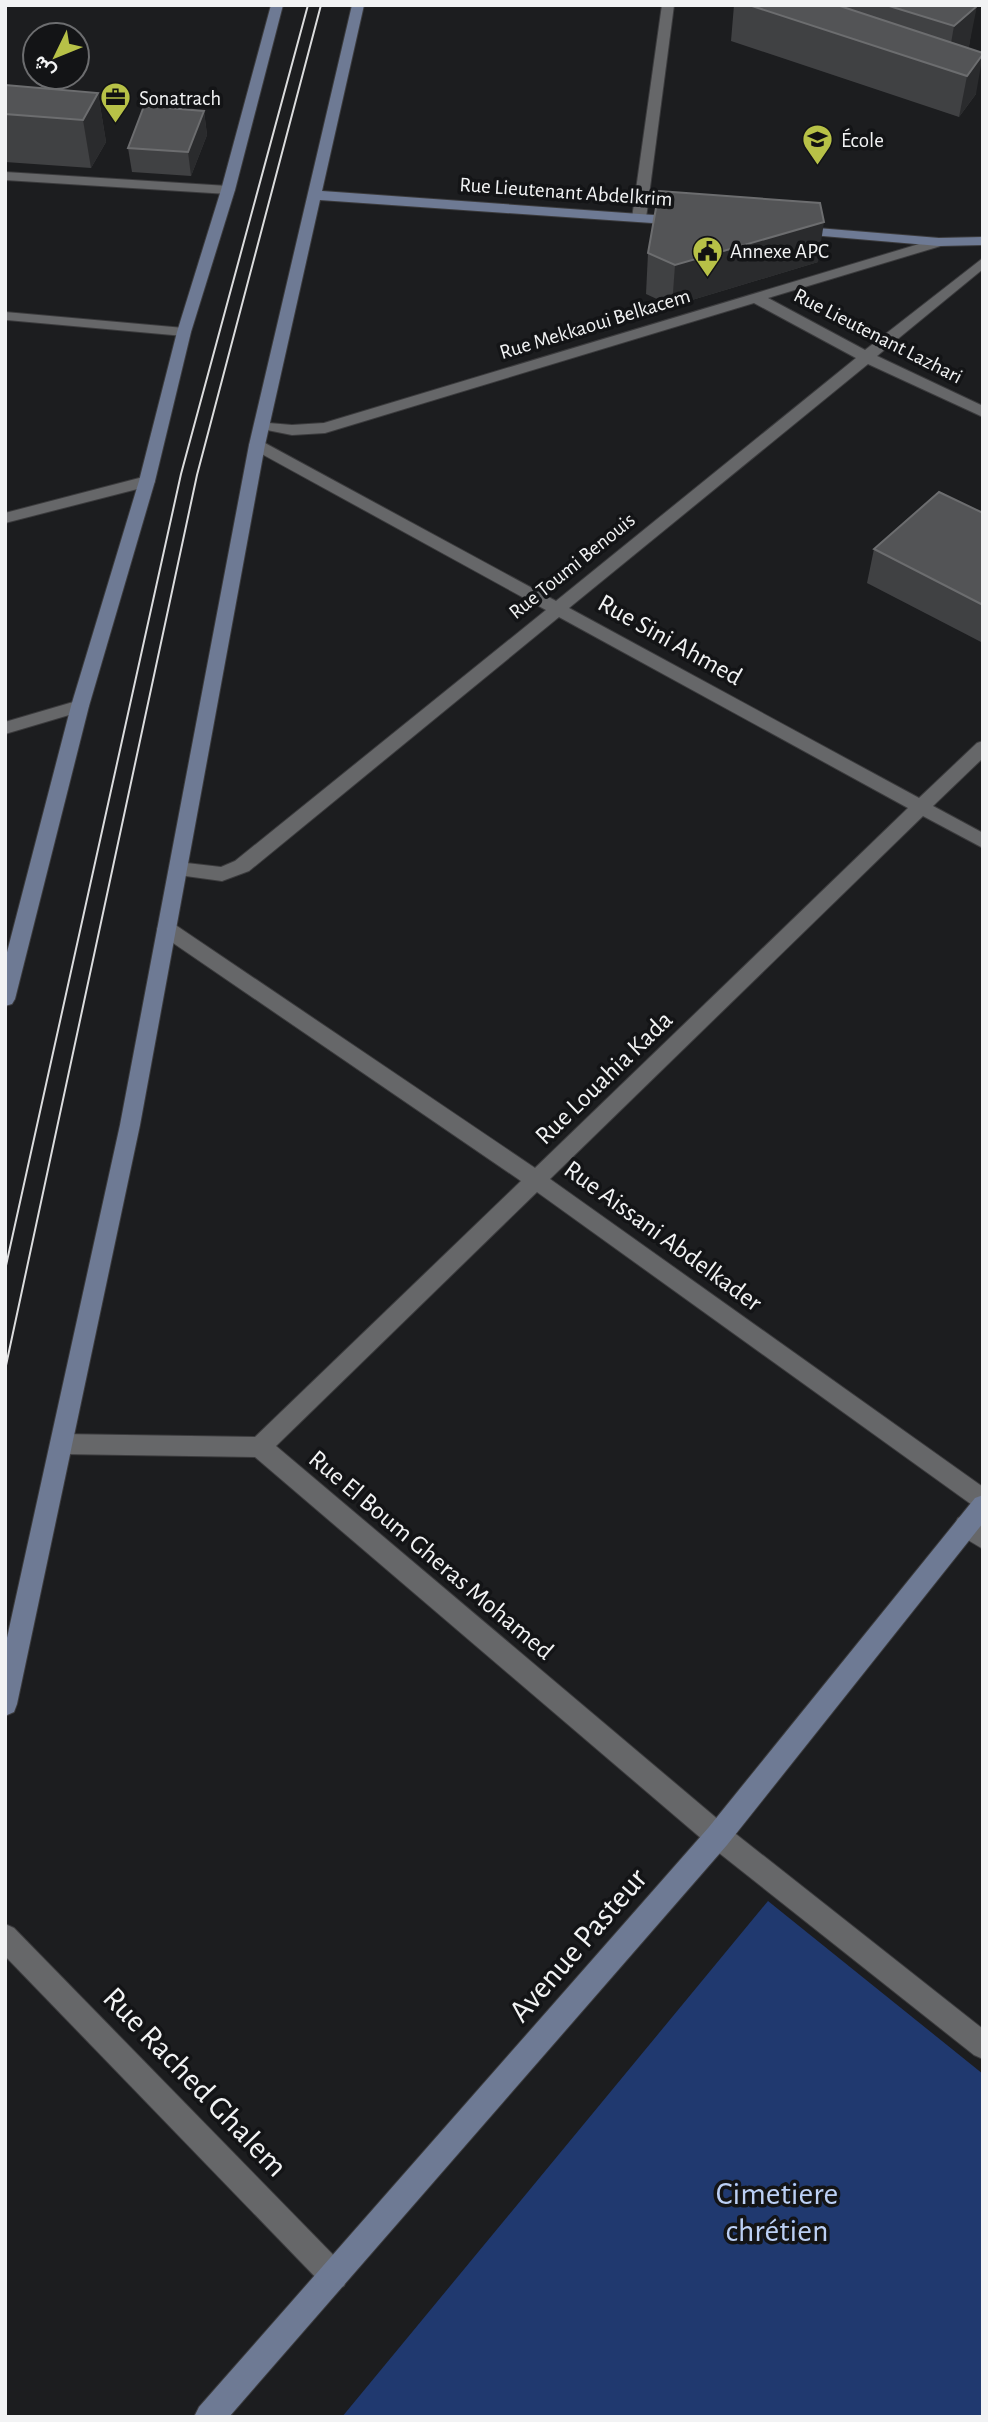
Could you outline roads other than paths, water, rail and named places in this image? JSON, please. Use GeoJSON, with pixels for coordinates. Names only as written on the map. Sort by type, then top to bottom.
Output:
{"type":"FeatureCollection","features":[{"type":"Feature","properties":{"kind":"street"},"geometry":{"type":"LineString","coordinates":[[5,999],[80,706],[147,481],[184,332],[228,190],[277,5]]}},
{"type":"Feature","properties":{"kind":"street"},"geometry":{"type":"LineString","coordinates":[[5,1704],[130,1125],[257,445],[358,5]]}},
{"type":"Feature","properties":{"kind":"street"},"geometry":{"type":"LineString","coordinates":[[639,218],[668,5]]}},
{"type":"Feature","properties":{"kind":"street"},"geometry":{"type":"LineString","coordinates":[[5,176],[228,190]]}},
{"type":"Feature","properties":{"kind":"street","name":"Rue Lieutenant Abdelkrim"},"geometry":{"type":"LineString","coordinates":[[314,195],[693,222]]}},
{"type":"Feature","properties":{"kind":"street"},"geometry":{"type":"LineString","coordinates":[[775,229],[939,242],[983,241]]}},
{"type":"Feature","properties":{"kind":"street","name":"Rue Mekkaoui Belkacem"},"geometry":{"type":"LineString","coordinates":[[262,425],[292,430],[326,428],[939,242]]}},
{"type":"Feature","properties":{"kind":"street","name":"Rue Toumi Benouis"},"geometry":{"type":"LineString","coordinates":[[178,869],[222,874],[234,871],[983,262]]}},
{"type":"Feature","properties":{"kind":"street","name":"Rue Lieutenant Lazhari"},"geometry":{"type":"LineString","coordinates":[[755,296],[867,358],[983,412]]}},
{"type":"Feature","properties":{"kind":"street"},"geometry":{"type":"LineString","coordinates":[[7,316],[184,332]]}},
{"type":"Feature","properties":{"kind":"street","name":"Rue Sini Ahmed"},"geometry":{"type":"LineString","coordinates":[[257,445],[983,841]]}},
{"type":"Feature","properties":{"kind":"street"},"geometry":{"type":"LineString","coordinates":[[5,518],[147,481]]}},
{"type":"Feature","properties":{"kind":"street"},"geometry":{"type":"LineString","coordinates":[[5,727],[80,706]]}},
{"type":"Feature","properties":{"kind":"street","name":"Rue Louahia Kada"},"geometry":{"type":"LineString","coordinates":[[261,1447],[983,747]]}},
{"type":"Feature","properties":{"kind":"street","name":"Rue Aissani Abdelkader"},"geometry":{"type":"LineString","coordinates":[[167,929],[537,1180],[983,1500]]}},
{"type":"Feature","properties":{"kind":"street"},"geometry":{"type":"LineString","coordinates":[[61,1444],[261,1447]]}},
{"type":"Feature","properties":{"kind":"street","name":"Rue El Boum Gheras Mohamed"},"geometry":{"type":"LineString","coordinates":[[261,1447],[718,1836],[983,2046]]}},
{"type":"Feature","properties":{"kind":"street","name":"Avenue Pasteur"},"geometry":{"type":"LineString","coordinates":[[209,2417],[718,1836],[974,1532],[983,1505]]}},
{"type":"Feature","properties":{"kind":"street","name":"Rue Rached Ghalem"},"geometry":{"type":"LineString","coordinates":[[5,1937],[334,2276]]}},
{"type":"Feature","properties":{"kind":"tram line"},"geometry":{"type":"LineString","coordinates":[[5,1270],[181,474],[308,5]]}},
{"type":"Feature","properties":{"kind":"tram line"},"geometry":{"type":"LineString","coordinates":[[5,1370],[197,475],[321,5]]}},
{"type":"Feature","properties":{"kind":"place","name":"Sonatrach"},"geometry":{"type":"Point","coordinates":[116,125]}},
{"type":"Feature","properties":{"kind":"place","name":"École"},"geometry":{"type":"Point","coordinates":[818,167]}},
{"type":"Feature","properties":{"kind":"place","name":"Annexe APC"},"geometry":{"type":"Point","coordinates":[707,278]}},
{"type":"Feature","properties":{"kind":"park label","name":"Cimetiere chrétien"},"geometry":{"type":"Point","coordinates":[777,2212]}}]}
